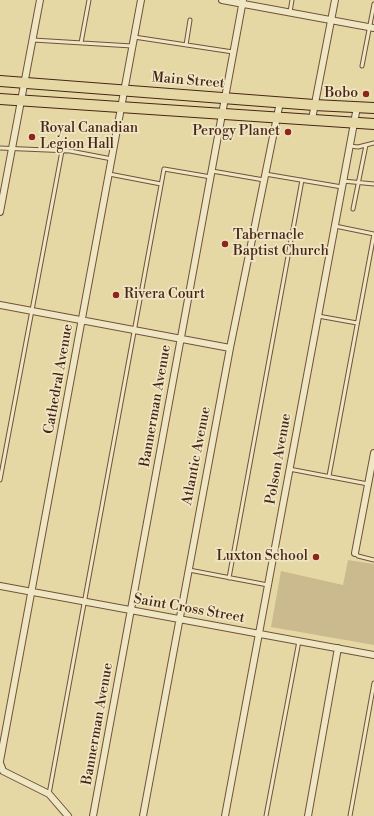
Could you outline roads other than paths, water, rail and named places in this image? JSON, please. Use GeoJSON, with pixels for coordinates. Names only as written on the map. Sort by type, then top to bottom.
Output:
{"type":"FeatureCollection","features":[{"type":"Feature","properties":{"kind":"main road","name":"Main Street"},"geometry":{"type":"LineString","coordinates":[[0,82],[124,90],[225,99],[374,108]]}},
{"type":"Feature","properties":{"kind":"main road","name":"Main Street"},"geometry":{"type":"LineString","coordinates":[[0,99],[277,116],[374,124]]}},
{"type":"Feature","properties":{"kind":"street"},"geometry":{"type":"LineString","coordinates":[[0,212],[1,197],[12,148],[40,0]]}},
{"type":"Feature","properties":{"kind":"street","name":"Cathedral Avenue"},"geometry":{"type":"LineString","coordinates":[[0,762],[1,746],[32,592],[141,0]]}},
{"type":"Feature","properties":{"kind":"street"},"geometry":{"type":"LineString","coordinates":[[222,0],[243,2],[331,21],[372,28]]}},
{"type":"Feature","properties":{"kind":"street"},"geometry":{"type":"LineString","coordinates":[[312,120],[335,0]]}},
{"type":"Feature","properties":{"kind":"street","name":"Bannerman Avenue"},"geometry":{"type":"LineString","coordinates":[[93,816],[243,2]]}},
{"type":"Feature","properties":{"kind":"street","name":"Atlantic Avenue"},"geometry":{"type":"LineString","coordinates":[[143,816],[230,348],[280,102]]}},
{"type":"Feature","properties":{"kind":"street","name":"Polson Avenue"},"geometry":{"type":"LineString","coordinates":[[225,816],[357,107]]}},
{"type":"Feature","properties":{"kind":"street"},"geometry":{"type":"LineString","coordinates":[[0,305],[230,348]]}},
{"type":"Feature","properties":{"kind":"street"},"geometry":{"type":"LineString","coordinates":[[356,553],[374,453]]}},
{"type":"Feature","properties":{"kind":"street","name":"Saint Cross Street"},"geometry":{"type":"LineString","coordinates":[[0,586],[374,655]]}},
{"type":"Feature","properties":{"kind":"street"},"geometry":{"type":"LineString","coordinates":[[308,816],[338,648]]}},
{"type":"Feature","properties":{"kind":"street"},"geometry":{"type":"LineString","coordinates":[[0,762],[3,771],[49,794],[68,816]]}},
{"type":"Feature","properties":{"kind":"lane"},"geometry":{"type":"LineString","coordinates":[[81,43],[89,0]]}},
{"type":"Feature","properties":{"kind":"lane"},"geometry":{"type":"LineString","coordinates":[[290,12],[292,0]]}},
{"type":"Feature","properties":{"kind":"lane"},"geometry":{"type":"LineString","coordinates":[[362,66],[372,28],[374,4]]}},
{"type":"Feature","properties":{"kind":"lane"},"geometry":{"type":"LineString","coordinates":[[186,45],[190,20]]}},
{"type":"Feature","properties":{"kind":"lane"},"geometry":{"type":"LineString","coordinates":[[134,37],[233,52]]}},
{"type":"Feature","properties":{"kind":"lane"},"geometry":{"type":"LineString","coordinates":[[33,40],[132,46]]}},
{"type":"Feature","properties":{"kind":"lane"},"geometry":{"type":"LineString","coordinates":[[349,146],[358,147],[374,143]]}},
{"type":"Feature","properties":{"kind":"lane"},"geometry":{"type":"LineString","coordinates":[[352,209],[366,145]]}},
{"type":"Feature","properties":{"kind":"lane"},"geometry":{"type":"LineString","coordinates":[[0,148],[62,151],[112,159]]}},
{"type":"Feature","properties":{"kind":"lane"},"geometry":{"type":"LineString","coordinates":[[0,480],[62,151]]}},
{"type":"Feature","properties":{"kind":"lane"},"geometry":{"type":"LineString","coordinates":[[49,794],[164,169],[211,177]]}},
{"type":"Feature","properties":{"kind":"lane"},"geometry":{"type":"LineString","coordinates":[[212,171],[342,184],[358,182],[374,184]]}},
{"type":"Feature","properties":{"kind":"lane"},"geometry":{"type":"LineString","coordinates":[[109,174],[161,184]]}},
{"type":"Feature","properties":{"kind":"lane"},"geometry":{"type":"LineString","coordinates":[[228,578],[302,180]]}},
{"type":"Feature","properties":{"kind":"lane"},"geometry":{"type":"LineString","coordinates":[[329,476],[374,234],[334,226]]}},
{"type":"Feature","properties":{"kind":"lane"},"geometry":{"type":"LineString","coordinates":[[318,316],[357,323]]}},
{"type":"Feature","properties":{"kind":"lane"},"geometry":{"type":"LineString","coordinates":[[289,469],[368,484]]}},
{"type":"Feature","properties":{"kind":"lane"},"geometry":{"type":"LineString","coordinates":[[356,553],[358,556],[374,560]]}},
{"type":"Feature","properties":{"kind":"lane"},"geometry":{"type":"LineString","coordinates":[[188,570],[268,585]]}},
{"type":"Feature","properties":{"kind":"lane"},"geometry":{"type":"LineString","coordinates":[[266,816],[299,641]]}},
{"type":"Feature","properties":{"kind":"lane"},"geometry":{"type":"LineString","coordinates":[[350,816],[374,683]]}},
{"type":"Feature","properties":{"kind":"place","name":"Bobo"},"geometry":{"type":"Point","coordinates":[366,94]}},
{"type":"Feature","properties":{"kind":"place","name":"Perogy Planet"},"geometry":{"type":"Point","coordinates":[288,132]}},
{"type":"Feature","properties":{"kind":"place","name":"Royal Canadian Legion Hall"},"geometry":{"type":"Point","coordinates":[32,137]}},
{"type":"Feature","properties":{"kind":"place","name":"Tabernacle Baptist Church"},"geometry":{"type":"Point","coordinates":[225,244]}},
{"type":"Feature","properties":{"kind":"place","name":"Rivera Court"},"geometry":{"type":"Point","coordinates":[116,295]}},
{"type":"Feature","properties":{"kind":"place","name":"Luxton School"},"geometry":{"type":"Point","coordinates":[316,557]}}]}
